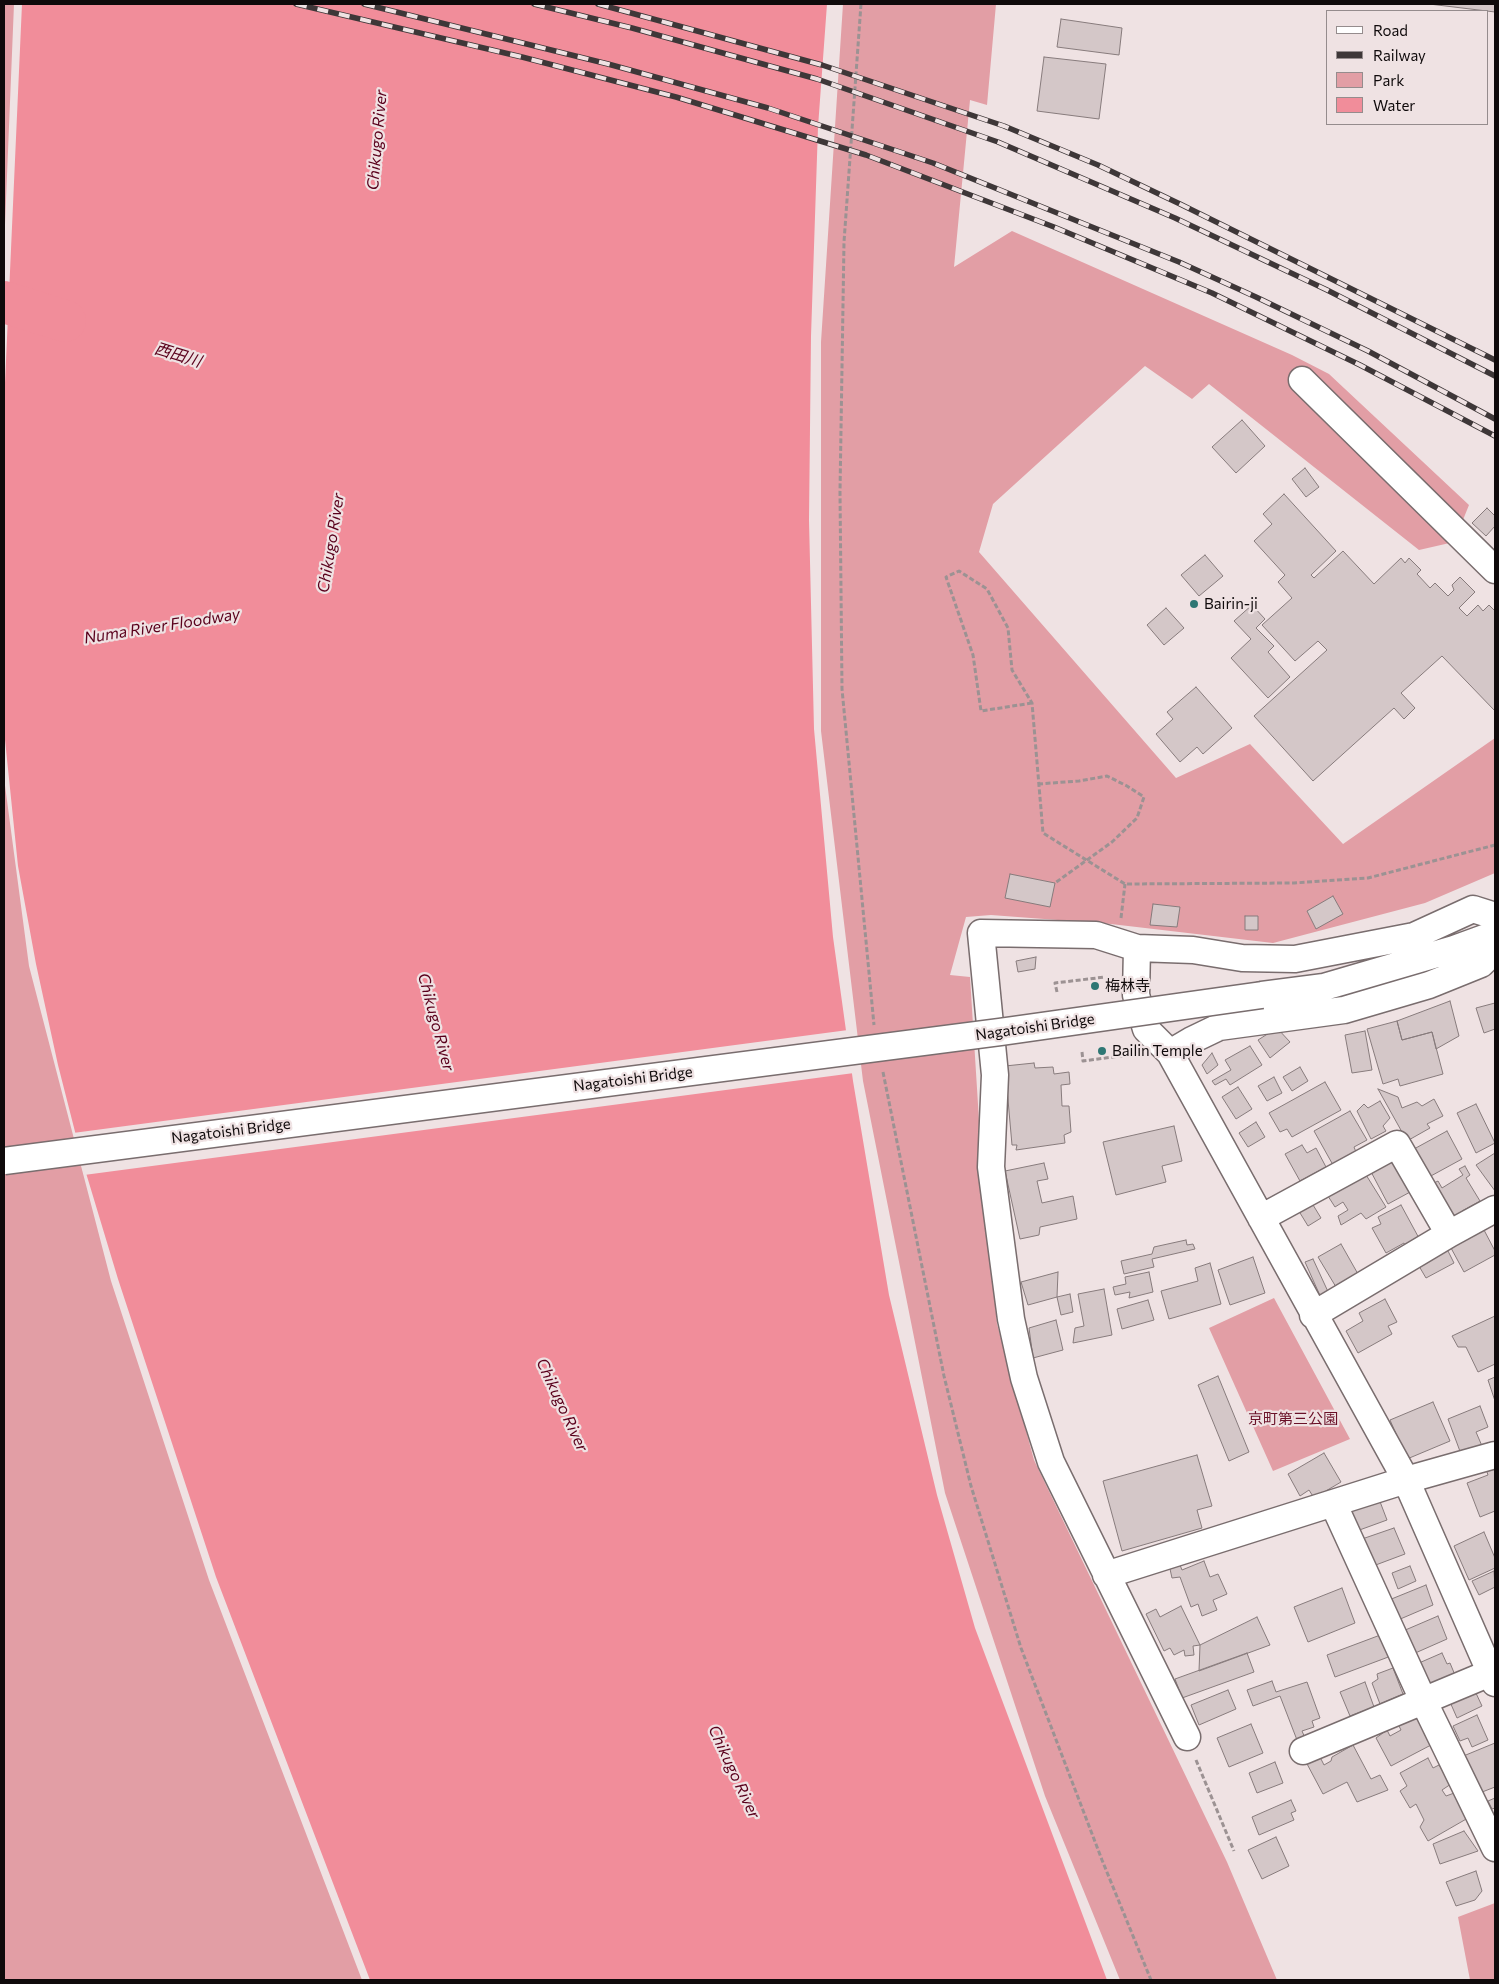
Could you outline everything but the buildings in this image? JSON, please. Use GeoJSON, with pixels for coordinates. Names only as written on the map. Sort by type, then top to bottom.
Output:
{"type":"FeatureCollection","features":[{"type":"Feature","properties":{"kind":"street"},"geometry":{"type":"LineString","coordinates":[[1302,380],[1495,570]]}},
{"type":"Feature","properties":{"kind":"street"},"geometry":{"type":"LineString","coordinates":[[1186,1737],[1051,1462],[1024,1378],[1011,1319],[991,1167],[995,1075],[981,933],[1096,935],[1128,945],[1193,950],[1242,958],[1295,959],[1414,936],[1473,909],[1495,916]]}},
{"type":"Feature","properties":{"kind":"street","name":"Nagatoishi Bridge"},"geometry":{"type":"LineString","coordinates":[[4,1161],[1000,1032],[1324,987],[1454,950],[1495,934]]}},
{"type":"Feature","properties":{"kind":"street"},"geometry":{"type":"LineString","coordinates":[[1128,945],[1136,995],[1146,1029],[1170,1053],[1313,1315],[1406,1480],[1493,1678],[1423,1700],[1303,1751]]}},
{"type":"Feature","properties":{"kind":"street"},"geometry":{"type":"LineString","coordinates":[[1170,1053],[1219,1027],[1344,1010],[1430,985],[1480,964],[1495,950]]}},
{"type":"Feature","properties":{"kind":"street"},"geometry":{"type":"LineString","coordinates":[[1261,1218],[1397,1144],[1449,1234]]}},
{"type":"Feature","properties":{"kind":"street"},"geometry":{"type":"LineString","coordinates":[[1313,1315],[1449,1234],[1495,1209]]}},
{"type":"Feature","properties":{"kind":"street"},"geometry":{"type":"LineString","coordinates":[[1106,1575],[1406,1480],[1495,1455]]}},
{"type":"Feature","properties":{"kind":"street"},"geometry":{"type":"LineString","coordinates":[[1333,1504],[1423,1700],[1495,1848]]}},
{"type":"Feature","properties":{"kind":"path"},"geometry":{"type":"LineString","coordinates":[[862,4],[844,242],[840,492],[842,689],[875,1034]]}},
{"type":"Feature","properties":{"kind":"path"},"geometry":{"type":"LineString","coordinates":[[1032,703],[981,711],[973,655],[946,577],[959,571],[987,589],[1008,628],[1012,670],[1032,703],[1043,833],[1126,884],[1294,883],[1368,878],[1495,845]]}},
{"type":"Feature","properties":{"kind":"path"},"geometry":{"type":"LineString","coordinates":[[1038,784],[1079,781],[1107,776],[1144,797],[1137,818],[1112,842],[1055,883]]}},
{"type":"Feature","properties":{"kind":"path"},"geometry":{"type":"LineString","coordinates":[[1126,884],[1128,945]]}},
{"type":"Feature","properties":{"kind":"path"},"geometry":{"type":"LineString","coordinates":[[1057,992],[1055,983],[1105,977]]}},
{"type":"Feature","properties":{"kind":"path"},"geometry":{"type":"LineString","coordinates":[[1082,1052],[1083,1061],[1144,1054]]}},
{"type":"Feature","properties":{"kind":"path"},"geometry":{"type":"LineString","coordinates":[[881,1063],[944,1376],[971,1486],[1021,1648],[1102,1860],[1151,1980]]}},
{"type":"Feature","properties":{"kind":"path"},"geometry":{"type":"LineString","coordinates":[[1186,1737],[1234,1852]]}},
{"type":"Feature","properties":{"kind":"green space"},"geometry":{"type":"Polygon","coordinates":[[[4,4],[14,4],[4,249],[4,4]]]}},
{"type":"Feature","properties":{"kind":"green space"},"geometry":{"type":"Polygon","coordinates":[[[843,4],[996,4],[987,105],[970,100],[954,267],[1012,231],[1292,355],[1329,374],[1469,505],[1454,542],[1419,550],[1209,384],[1192,399],[1145,366],[993,504],[979,552],[1176,778],[1250,744],[1343,844],[1495,738],[1495,873],[1425,903],[1273,943],[1111,924],[991,915],[966,917],[950,975],[970,977],[982,1168],[997,1324],[1034,1460],[1227,1862],[1277,1980],[1120,1980],[1045,1796],[945,1493],[863,1081],[821,731],[821,342],[843,4]]]}},
{"type":"Feature","properties":{"kind":"green space"},"geometry":{"type":"Polygon","coordinates":[[[4,778],[29,966],[111,1281],[209,1580],[362,1980],[4,1980],[4,778]]]}},
{"type":"Feature","properties":{"kind":"green space","name":"京町第三公園"},"geometry":{"type":"Polygon","coordinates":[[[1274,1298],[1350,1439],[1273,1471],[1209,1328],[1274,1298]]]}},
{"type":"Feature","properties":{"kind":"green space"},"geometry":{"type":"Polygon","coordinates":[[[1495,1903],[1495,1980],[1470,1980],[1458,1917],[1495,1903]]]}},
{"type":"Feature","properties":{"kind":"water"},"geometry":{"type":"Polygon","coordinates":[[[22,4],[827,4],[818,127],[811,336],[809,520],[814,729],[833,937],[853,1081],[889,1295],[937,1495],[975,1628],[1107,1980],[370,1980],[216,1577],[118,1279],[83,1163],[58,1065],[36,964],[18,866],[4,730],[4,405],[22,4]]]}},
{"type":"Feature","properties":{"kind":"pier"},"geometry":{"type":"Polygon","coordinates":[[[848,1030],[854,1073],[84,1175],[73,1133],[848,1030]]]}},
{"type":"Feature","properties":{"kind":"waterway","name":"西田川"},"geometry":{"type":"LineString","coordinates":[[4,302],[65,321]]}},
{"type":"Feature","properties":{"kind":"railway"},"geometry":{"type":"LineString","coordinates":[[296,4],[522,57],[676,97],[866,155],[1054,227],[1212,293],[1360,365],[1495,436]]}},
{"type":"Feature","properties":{"kind":"railway"},"geometry":{"type":"LineString","coordinates":[[364,4],[608,64],[768,108],[933,163],[1179,262],[1256,297],[1368,351],[1495,419]]}},
{"type":"Feature","properties":{"kind":"railway"},"geometry":{"type":"LineString","coordinates":[[534,4],[632,28],[817,79],[998,142],[1175,218],[1327,290],[1495,376]]}},
{"type":"Feature","properties":{"kind":"railway"},"geometry":{"type":"LineString","coordinates":[[598,4],[822,65],[1004,126],[1098,165],[1180,204],[1495,360]]}},
{"type":"Feature","properties":{"kind":"place","name":"Bairin-ji"},"geometry":{"type":"Point","coordinates":[1194,604]}},
{"type":"Feature","properties":{"kind":"place","name":"梅林寺"},"geometry":{"type":"Point","coordinates":[1095,986]}},
{"type":"Feature","properties":{"kind":"place","name":"Bailin Temple"},"geometry":{"type":"Point","coordinates":[1102,1051]}},
{"type":"Feature","properties":{"kind":"water label","name":"Chikugo River"},"geometry":{"type":"Point","coordinates":[377,140]}},
{"type":"Feature","properties":{"kind":"water label","name":"Chikugo River"},"geometry":{"type":"Point","coordinates":[331,543]}},
{"type":"Feature","properties":{"kind":"water label","name":"Numa River Floodway"},"geometry":{"type":"Point","coordinates":[162,626]}},
{"type":"Feature","properties":{"kind":"water label","name":"Chikugo River"},"geometry":{"type":"Point","coordinates":[436,1022]}},
{"type":"Feature","properties":{"kind":"water label","name":"Chikugo River"},"geometry":{"type":"Point","coordinates":[562,1405]}},
{"type":"Feature","properties":{"kind":"water label","name":"Chikugo River"},"geometry":{"type":"Point","coordinates":[734,1772]}}]}
